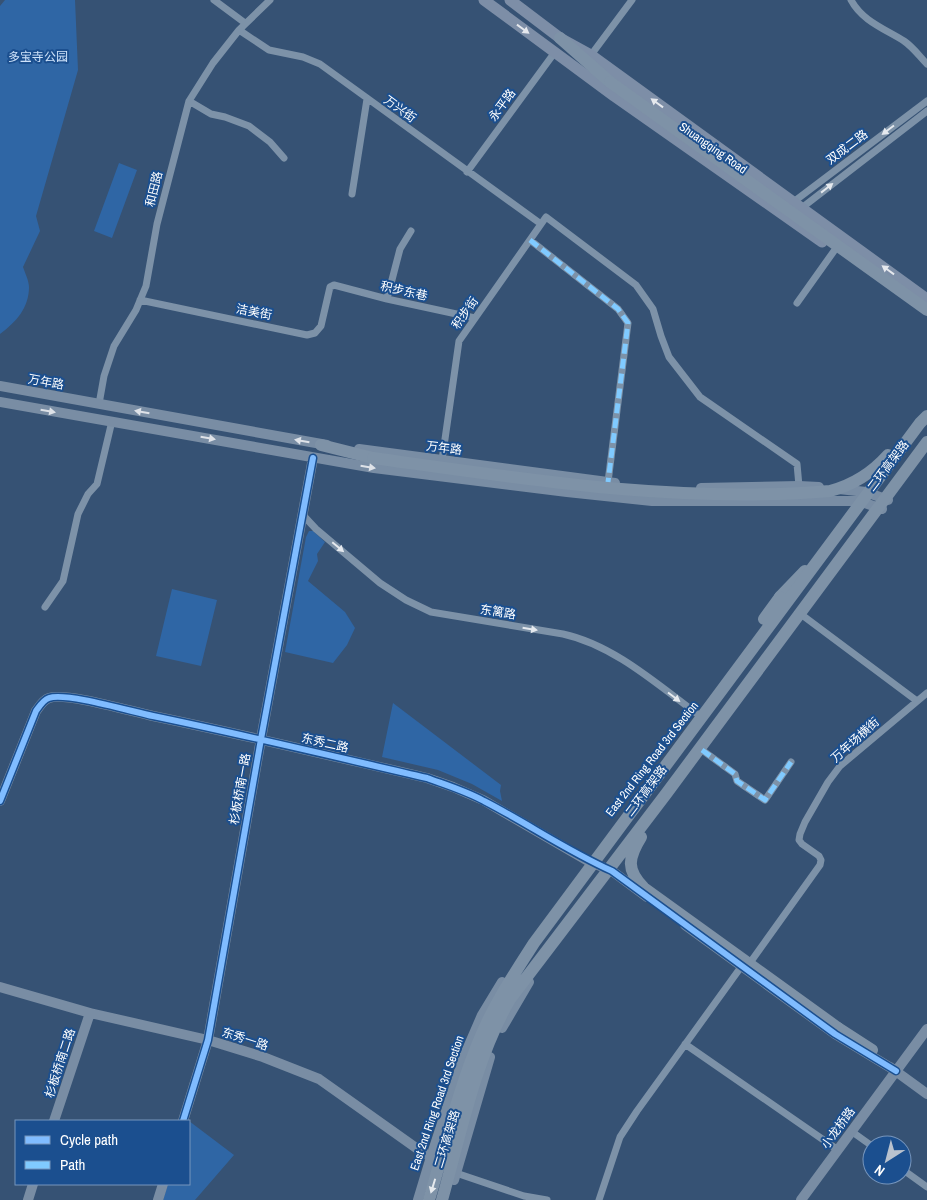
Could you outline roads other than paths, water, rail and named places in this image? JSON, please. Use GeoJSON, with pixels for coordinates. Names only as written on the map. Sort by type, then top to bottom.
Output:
{"type":"FeatureCollection","features":[{"type":"Feature","properties":{"kind":"highway"},"geometry":{"type":"LineString","coordinates":[[560,38],[610,82],[927,310]]}},
{"type":"Feature","properties":{"kind":"highway"},"geometry":{"type":"LineString","coordinates":[[321,445],[373,458],[526,479],[660,493],[731,495],[816,493],[844,488],[874,470],[924,420]]}},
{"type":"Feature","properties":{"kind":"highway","name":"二环高架路"},"geometry":{"type":"LineString","coordinates":[[429,1200],[472,1060],[493,1009],[534,943],[588,866],[924,420]]}},
{"type":"Feature","properties":{"kind":"highway","name":"二环高架路"},"geometry":{"type":"LineString","coordinates":[[442,1200],[482,1058],[500,1015],[510,999],[666,794],[927,442]]}},
{"type":"Feature","properties":{"kind":"highway"},"geometry":{"type":"LineString","coordinates":[[817,592],[846,563],[927,455]]}},
{"type":"Feature","properties":{"kind":"highway"},"geometry":{"type":"LineString","coordinates":[[588,866],[604,836],[780,597],[816,560]]}},
{"type":"Feature","properties":{"kind":"highway"},"geometry":{"type":"LineString","coordinates":[[666,794],[654,819],[634,849],[630,861],[635,880],[838,1028],[872,1050]]}},
{"type":"Feature","properties":{"kind":"main road","name":"Shuangqing Road"},"geometry":{"type":"LineString","coordinates":[[484,0],[614,96],[927,317]]}},
{"type":"Feature","properties":{"kind":"main road","name":"Shuangqing Road"},"geometry":{"type":"LineString","coordinates":[[510,0],[560,38],[591,55],[927,299]]}},
{"type":"Feature","properties":{"kind":"main road","name":"万年路"},"geometry":{"type":"LineString","coordinates":[[0,386],[321,445],[654,487],[799,486],[866,492],[885,504]]}},
{"type":"Feature","properties":{"kind":"main road"},"geometry":{"type":"LineString","coordinates":[[0,402],[374,468],[567,492],[652,501],[859,501],[885,504]]}},
{"type":"Feature","properties":{"kind":"main road","name":"East 2nd Ring Road 3rd Section"},"geometry":{"type":"LineString","coordinates":[[418,1200],[463,1059],[482,1014],[519,956],[927,412]]}},
{"type":"Feature","properties":{"kind":"main road"},"geometry":{"type":"LineString","coordinates":[[448,1200],[488,1063],[504,1024],[537,970],[927,447]]}},
{"type":"Feature","properties":{"kind":"main road","name":"杉板桥南一路"},"geometry":{"type":"LineString","coordinates":[[183,1120],[208,1040],[260,739],[313,458]]}},
{"type":"Feature","properties":{"kind":"main road"},"geometry":{"type":"LineString","coordinates":[[567,492],[573,491],[577,486],[574,479],[568,477]]}},
{"type":"Feature","properties":{"kind":"main road","name":"东秀二路"},"geometry":{"type":"LineString","coordinates":[[0,801],[36,711],[49,698],[62,697],[260,739],[427,778],[483,800],[588,866],[612,871],[834,1034],[896,1071]]}},
{"type":"Feature","properties":{"kind":"main road"},"geometry":{"type":"LineString","coordinates":[[588,866],[618,862],[840,1024],[896,1071],[927,1094]]}},
{"type":"Feature","properties":{"kind":"main road","name":"东秀一路"},"geometry":{"type":"LineString","coordinates":[[0,987],[90,1013],[208,1040],[320,1079],[395,1133],[456,1173]]}},
{"type":"Feature","properties":{"kind":"main road","name":"杉板桥南二路"},"geometry":{"type":"LineString","coordinates":[[54,1120],[90,1013]]}},
{"type":"Feature","properties":{"kind":"main road","name":"小龙桥路"},"geometry":{"type":"LineString","coordinates":[[801,1200],[927,1029]]}},
{"type":"Feature","properties":{"kind":"main road"},"geometry":{"type":"LineString","coordinates":[[28,1200],[34,1185]]}},
{"type":"Feature","properties":{"kind":"main road"},"geometry":{"type":"LineString","coordinates":[[158,1200],[163,1185]]}},
{"type":"Feature","properties":{"kind":"street"},"geometry":{"type":"LineString","coordinates":[[214,0],[245,23]]}},
{"type":"Feature","properties":{"kind":"street","name":"和田路"},"geometry":{"type":"LineString","coordinates":[[99,404],[104,376],[114,346],[140,300],[149,270],[157,224],[189,101],[213,63],[239,30],[270,0]]}},
{"type":"Feature","properties":{"kind":"street"},"geometry":{"type":"LineString","coordinates":[[591,55],[632,0]]}},
{"type":"Feature","properties":{"kind":"street"},"geometry":{"type":"LineString","coordinates":[[851,0],[859,12],[906,42],[927,64]]}},
{"type":"Feature","properties":{"kind":"street","name":"万兴街"},"geometry":{"type":"LineString","coordinates":[[239,30],[269,50],[303,57],[320,64],[541,224]]}},
{"type":"Feature","properties":{"kind":"street","name":"永平路"},"geometry":{"type":"LineString","coordinates":[[467,172],[555,52]]}},
{"type":"Feature","properties":{"kind":"street"},"geometry":{"type":"LineString","coordinates":[[352,194],[367,99]]}},
{"type":"Feature","properties":{"kind":"street"},"geometry":{"type":"LineString","coordinates":[[189,101],[210,114],[225,117],[249,126],[270,142],[284,158]]}},
{"type":"Feature","properties":{"kind":"street","name":"双成二路"},"geometry":{"type":"LineString","coordinates":[[787,217],[797,205],[927,101]]}},
{"type":"Feature","properties":{"kind":"street","name":"双成二路"},"geometry":{"type":"LineString","coordinates":[[797,205],[927,111]]}},
{"type":"Feature","properties":{"kind":"street"},"geometry":{"type":"LineString","coordinates":[[541,224],[546,217],[636,285],[652,309],[669,357],[700,397],[797,464],[799,486]]}},
{"type":"Feature","properties":{"kind":"street","name":"积步街"},"geometry":{"type":"LineString","coordinates":[[442,460],[459,341],[541,224]]}},
{"type":"Feature","properties":{"kind":"street"},"geometry":{"type":"LineString","coordinates":[[387,299],[400,249],[411,231]]}},
{"type":"Feature","properties":{"kind":"street"},"geometry":{"type":"LineString","coordinates":[[530,240],[618,309],[628,323],[608,482]]}},
{"type":"Feature","properties":{"kind":"street"},"geometry":{"type":"LineString","coordinates":[[796,302],[834,251]]}},
{"type":"Feature","properties":{"kind":"street","name":"积步东巷"},"geometry":{"type":"LineString","coordinates":[[330,287],[334,285],[387,299],[475,318]]}},
{"type":"Feature","properties":{"kind":"street","name":"洁美街"},"geometry":{"type":"LineString","coordinates":[[140,300],[307,335],[315,333],[321,326],[330,287]]}},
{"type":"Feature","properties":{"kind":"street"},"geometry":{"type":"LineString","coordinates":[[45,607],[63,581],[78,514],[88,494],[98,484],[112,421]]}},
{"type":"Feature","properties":{"kind":"street","name":"东篱路"},"geometry":{"type":"LineString","coordinates":[[302,514],[316,529],[373,577],[406,600],[431,612],[563,634],[596,644],[617,656],[700,716]]}},
{"type":"Feature","properties":{"kind":"street"},"geometry":{"type":"LineString","coordinates":[[802,615],[918,701]]}},
{"type":"Feature","properties":{"kind":"street","name":"万年场横街"},"geometry":{"type":"LineString","coordinates":[[752,960],[820,865],[821,860],[819,856],[802,844],[800,834],[804,822],[828,782],[840,766],[927,693]]}},
{"type":"Feature","properties":{"kind":"street"},"geometry":{"type":"LineString","coordinates":[[702,750],[735,774],[737,781],[765,800],[792,762]]}},
{"type":"Feature","properties":{"kind":"street"},"geometry":{"type":"LineString","coordinates":[[599,1200],[620,1137],[741,966]]}},
{"type":"Feature","properties":{"kind":"street"},"geometry":{"type":"LineString","coordinates":[[685,1044],[838,1150]]}},
{"type":"Feature","properties":{"kind":"street"},"geometry":{"type":"LineString","coordinates":[[851,1131],[862,1139]]}},
{"type":"Feature","properties":{"kind":"street"},"geometry":{"type":"LineString","coordinates":[[456,1173],[524,1196],[547,1200]]}},
{"type":"Feature","properties":{"kind":"street"},"geometry":{"type":"LineString","coordinates":[[912,1176],[927,1187]]}},
{"type":"Feature","properties":{"kind":"park label","name":"多宝寺公园"},"geometry":{"type":"Point","coordinates":[38,57]}}]}
